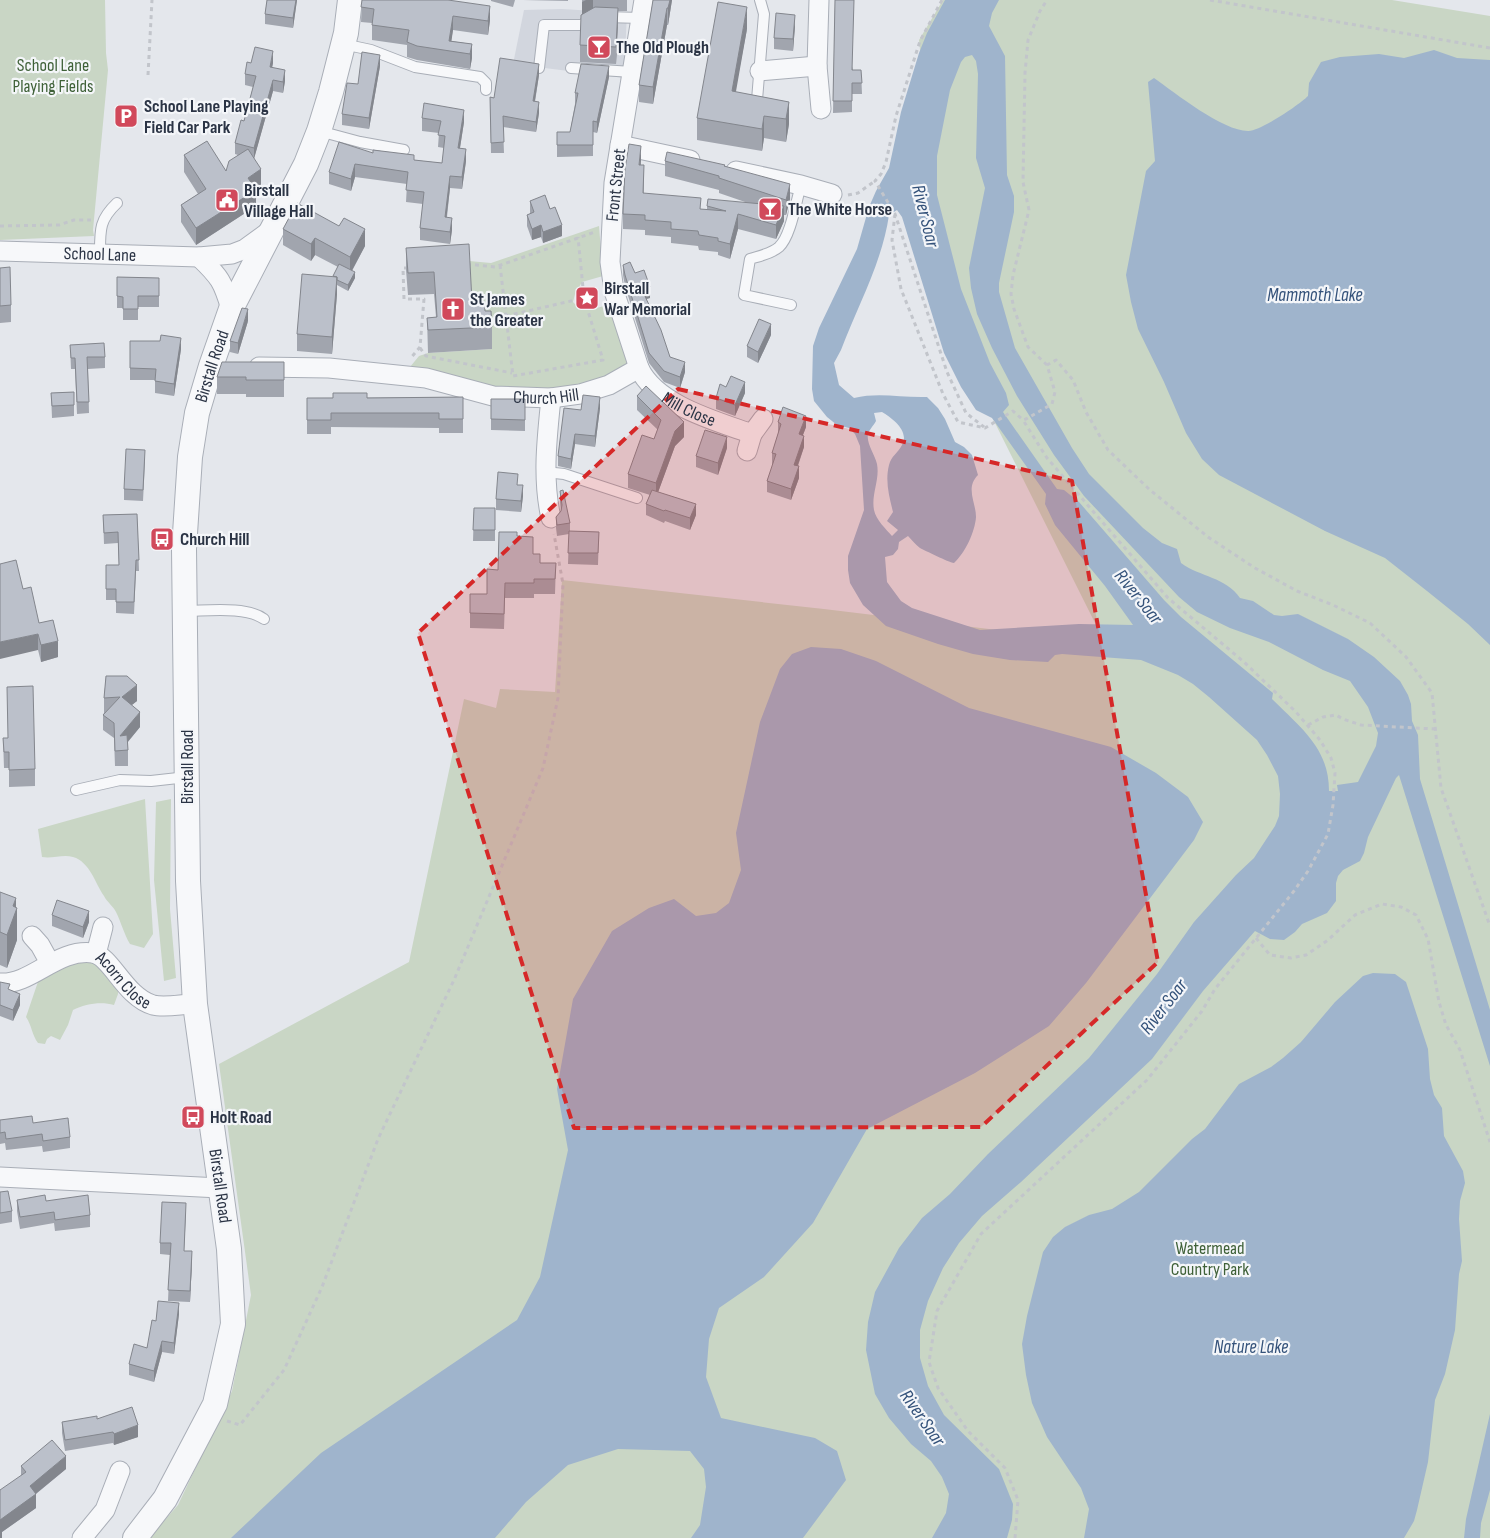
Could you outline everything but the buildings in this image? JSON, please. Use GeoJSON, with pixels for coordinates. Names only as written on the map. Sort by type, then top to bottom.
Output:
{"type":"FeatureCollection","features":[{"type":"Feature","properties":{"kind":"street","name":"Birstall Road"},"geometry":{"type":"LineString","coordinates":[[134,1538],[165,1499],[210,1415],[215,1404],[233,1324],[229,1249],[195,1004],[188,881],[184,549],[190,457],[197,413],[228,366],[231,309],[306,164],[319,131],[332,92],[343,44],[350,0]]}},
{"type":"Feature","properties":{"kind":"street"},"geometry":{"type":"LineString","coordinates":[[818,0],[817,66],[821,108]]}},
{"type":"Feature","properties":{"kind":"street","name":"Front Street"},"geometry":{"type":"LineString","coordinates":[[639,368],[614,291],[610,262],[614,183],[642,9]]}},
{"type":"Feature","properties":{"kind":"street"},"geometry":{"type":"LineString","coordinates":[[760,71],[817,66]]}},
{"type":"Feature","properties":{"kind":"street"},"geometry":{"type":"LineString","coordinates":[[620,145],[801,185],[832,194]]}},
{"type":"Feature","properties":{"kind":"street","name":"School Lane"},"geometry":{"type":"LineString","coordinates":[[0,251],[199,257],[232,254],[245,249],[273,228]]}},
{"type":"Feature","properties":{"kind":"street"},"geometry":{"type":"LineString","coordinates":[[199,257],[214,271],[224,285],[231,309]]}},
{"type":"Feature","properties":{"kind":"street","name":"Church Hill"},"geometry":{"type":"LineString","coordinates":[[228,366],[330,368],[426,378],[493,396],[551,398],[580,394],[601,387],[639,368]]}},
{"type":"Feature","properties":{"kind":"street","name":"Mill Close"},"geometry":{"type":"LineString","coordinates":[[639,368],[642,376],[650,385],[667,398],[705,417],[754,435]]}},
{"type":"Feature","properties":{"kind":"street"},"geometry":{"type":"LineString","coordinates":[[551,398],[545,472],[546,496],[551,518]]}},
{"type":"Feature","properties":{"kind":"street"},"geometry":{"type":"LineString","coordinates":[[96,954],[103,927]]}},
{"type":"Feature","properties":{"kind":"street"},"geometry":{"type":"LineString","coordinates":[[32,936],[40,945],[50,963]]}},
{"type":"Feature","properties":{"kind":"street","name":"Acorn Close"},"geometry":{"type":"LineString","coordinates":[[0,983],[28,976],[50,963],[68,956],[85,953],[96,954],[105,961],[123,984],[141,1000],[154,1005],[195,1004]]}},
{"type":"Feature","properties":{"kind":"street"},"geometry":{"type":"LineString","coordinates":[[0,1177],[220,1188]]}},
{"type":"Feature","properties":{"kind":"street"},"geometry":{"type":"LineString","coordinates":[[82,1538],[105,1510],[120,1471]]}},
{"type":"Feature","properties":{"kind":"lane"},"geometry":{"type":"LineString","coordinates":[[757,100],[764,14],[760,0]]}},
{"type":"Feature","properties":{"kind":"lane"},"geometry":{"type":"LineString","coordinates":[[539,68],[544,25],[582,25],[593,17],[642,9]]}},
{"type":"Feature","properties":{"kind":"lane"},"geometry":{"type":"LineString","coordinates":[[343,44],[371,50],[415,67],[480,77],[486,83],[486,90]]}},
{"type":"Feature","properties":{"kind":"lane"},"geometry":{"type":"LineString","coordinates":[[571,68],[632,72]]}},
{"type":"Feature","properties":{"kind":"lane"},"geometry":{"type":"LineString","coordinates":[[319,131],[360,142],[404,150]]}},
{"type":"Feature","properties":{"kind":"lane"},"geometry":{"type":"LineString","coordinates":[[791,305],[744,295],[750,259],[766,254],[779,246],[787,232],[801,185]]}},
{"type":"Feature","properties":{"kind":"lane"},"geometry":{"type":"LineString","coordinates":[[100,255],[100,231],[103,220],[118,203]]}},
{"type":"Feature","properties":{"kind":"lane"},"geometry":{"type":"LineString","coordinates":[[545,472],[564,474],[637,498]]}},
{"type":"Feature","properties":{"kind":"lane"},"geometry":{"type":"LineString","coordinates":[[185,611],[239,611],[264,619]]}},
{"type":"Feature","properties":{"kind":"lane"},"geometry":{"type":"LineString","coordinates":[[76,790],[120,780],[151,781],[187,777]]}},
{"type":"Feature","properties":{"kind":"path"},"geometry":{"type":"LineString","coordinates":[[148,74],[152,0]]}},
{"type":"Feature","properties":{"kind":"path"},"geometry":{"type":"LineString","coordinates":[[832,194],[845,196],[858,193],[876,183],[886,162],[896,116],[920,40],[942,0]]}},
{"type":"Feature","properties":{"kind":"path"},"geometry":{"type":"LineString","coordinates":[[1025,420],[1052,404],[1055,392],[1047,365],[1028,347],[1014,309],[1011,294],[1013,275],[1029,210],[1023,182],[1025,73],[1028,40],[1040,11],[1047,0]]}},
{"type":"Feature","properties":{"kind":"path"},"geometry":{"type":"LineString","coordinates":[[1210,0],[1490,48]]}},
{"type":"Feature","properties":{"kind":"path"},"geometry":{"type":"LineString","coordinates":[[876,183],[895,214],[926,313],[947,372],[966,413],[985,428]]}},
{"type":"Feature","properties":{"kind":"path"},"geometry":{"type":"LineString","coordinates":[[895,214],[892,240],[901,289],[943,394],[958,422],[985,428],[1013,411],[1025,420],[1047,458],[1168,598],[1244,662],[1296,712],[1320,740],[1331,758],[1335,772],[1328,834],[1321,849],[1294,891],[1215,988],[1202,1011],[1147,1080],[981,1234],[938,1311],[928,1362],[938,1388],[968,1431],[1005,1468],[1018,1500],[1015,1538]]}},
{"type":"Feature","properties":{"kind":"path"},"geometry":{"type":"LineString","coordinates":[[0,226],[59,225],[74,220],[103,220]]}},
{"type":"Feature","properties":{"kind":"path"},"geometry":{"type":"LineString","coordinates":[[464,265],[500,266],[611,226]]}},
{"type":"Feature","properties":{"kind":"path"},"geometry":{"type":"LineString","coordinates":[[420,347],[426,356],[512,373],[513,376],[603,360],[584,298],[578,238]]}},
{"type":"Feature","properties":{"kind":"path"},"geometry":{"type":"LineString","coordinates":[[500,266],[512,373]]}},
{"type":"Feature","properties":{"kind":"path"},"geometry":{"type":"LineString","coordinates":[[397,375],[420,347],[424,299],[404,299],[402,268],[411,268]]}},
{"type":"Feature","properties":{"kind":"path"},"geometry":{"type":"LineString","coordinates":[[506,316],[584,298]]}},
{"type":"Feature","properties":{"kind":"path"},"geometry":{"type":"LineString","coordinates":[[1047,365],[1056,360],[1073,380],[1086,412],[1108,450],[1150,490],[1208,537],[1255,568],[1288,586],[1370,623],[1406,657],[1432,693],[1441,788],[1490,926]]}},
{"type":"Feature","properties":{"kind":"path"},"geometry":{"type":"LineString","coordinates":[[210,1415],[240,1425],[284,1370],[322,1287],[378,1140],[454,980],[543,768],[558,698],[563,584],[551,518]]}},
{"type":"Feature","properties":{"kind":"path"},"geometry":{"type":"LineString","coordinates":[[1308,726],[1323,717],[1336,715],[1343,720],[1361,725],[1435,729]]}},
{"type":"Feature","properties":{"kind":"path"},"geometry":{"type":"LineString","coordinates":[[1256,938],[1270,955],[1290,958],[1306,955],[1328,940],[1355,915],[1382,904],[1402,907],[1416,915],[1428,939],[1446,1025],[1460,1050],[1490,1142]]}},
{"type":"Feature","properties":{"kind":"highlighted area"},"geometry":{"type":"Polygon","coordinates":[[[678,389],[1072,481],[1158,962],[981,1127],[574,1128],[418,633],[678,389]]]}},
{"type":"Feature","properties":{"kind":"shaded area"},"geometry":{"type":"Polygon","coordinates":[[[562,9],[627,13],[624,78],[513,64],[524,10],[562,9]]]}},
{"type":"Feature","properties":{"kind":"green space","name":"School Lane Playing Fields"},"geometry":{"type":"Polygon","coordinates":[[[0,0],[105,0],[108,70],[93,230],[94,236],[0,240],[0,0]]]}},
{"type":"Feature","properties":{"kind":"green space","name":"Watermead Country Park"},"geometry":{"type":"Polygon","coordinates":[[[943,0],[1392,0],[1490,16],[1490,1538],[149,1538],[178,1505],[232,1391],[251,1295],[219,1064],[409,962],[464,699],[496,708],[500,689],[555,692],[562,580],[1105,643],[973,379],[946,310],[919,40],[943,0]]]}},
{"type":"Feature","properties":{"kind":"green space"},"geometry":{"type":"Polygon","coordinates":[[[599,226],[603,276],[582,282],[573,302],[577,306],[587,309],[613,303],[627,363],[619,370],[591,384],[571,389],[525,391],[476,385],[410,367],[419,356],[428,353],[492,349],[472,324],[469,261],[491,263],[599,226]]]}},
{"type":"Feature","properties":{"kind":"green space"},"geometry":{"type":"Polygon","coordinates":[[[145,799],[153,934],[144,948],[130,944],[116,912],[105,898],[84,863],[69,856],[42,857],[38,829],[145,799]]]}},
{"type":"Feature","properties":{"kind":"green space"},"geometry":{"type":"Polygon","coordinates":[[[171,799],[170,909],[176,978],[164,981],[154,880],[156,802],[171,799]]]}},
{"type":"Feature","properties":{"kind":"green space"},"geometry":{"type":"Polygon","coordinates":[[[85,953],[118,985],[118,994],[114,1005],[104,1003],[93,1004],[73,1010],[60,1040],[51,1036],[45,1044],[38,1043],[26,1017],[43,967],[85,953]]]}},
{"type":"Feature","properties":{"kind":"water","name":"River Soar"},"geometry":{"type":"Polygon","coordinates":[[[945,0],[999,0],[992,13],[989,26],[1005,56],[1007,175],[1014,196],[1014,212],[999,283],[999,292],[1015,348],[1089,474],[1143,528],[1162,543],[1177,549],[1181,563],[1188,568],[1220,581],[1240,598],[1253,601],[1274,615],[1298,614],[1348,639],[1374,657],[1400,681],[1411,704],[1412,721],[1418,735],[1420,779],[1490,1010],[1490,1066],[1399,775],[1368,837],[1360,861],[1343,870],[1338,876],[1336,901],[1327,913],[1302,924],[1284,940],[1270,939],[1255,931],[1203,991],[1152,1059],[982,1216],[959,1243],[943,1268],[928,1301],[920,1330],[920,1358],[928,1386],[944,1415],[999,1469],[1013,1504],[1012,1520],[1007,1538],[932,1538],[946,1513],[949,1494],[942,1477],[931,1461],[911,1444],[889,1418],[875,1394],[866,1350],[868,1322],[875,1292],[899,1248],[922,1218],[950,1194],[988,1154],[1089,1058],[1157,974],[1194,922],[1236,875],[1254,858],[1275,826],[1279,816],[1280,794],[1278,776],[1257,740],[1209,697],[1178,675],[1141,660],[1062,654],[1055,655],[1048,662],[1010,660],[973,654],[886,626],[863,605],[850,583],[848,556],[864,510],[860,446],[855,434],[849,428],[837,425],[827,417],[814,401],[812,389],[813,346],[819,328],[857,249],[869,207],[889,168],[901,112],[927,33],[945,0]],[[972,55],[965,57],[961,62],[950,90],[937,156],[937,195],[961,289],[990,363],[1006,393],[1009,405],[1003,412],[1057,489],[1064,490],[1079,502],[1181,617],[1273,693],[1272,699],[1303,730],[1319,751],[1328,776],[1329,791],[1338,791],[1337,785],[1358,782],[1376,746],[1378,733],[1368,707],[1350,681],[1323,670],[1269,642],[1230,628],[1197,612],[1179,597],[1084,496],[1054,455],[1017,396],[977,314],[971,288],[969,268],[985,188],[976,158],[978,74],[976,61],[972,55]],[[897,210],[889,215],[886,233],[875,267],[834,363],[839,385],[854,398],[881,395],[927,397],[938,408],[945,419],[955,442],[972,455],[978,475],[972,485],[972,495],[976,511],[974,529],[969,542],[958,559],[954,563],[947,561],[920,548],[908,536],[899,542],[898,549],[893,555],[885,557],[887,582],[901,601],[912,608],[980,630],[1079,624],[1133,625],[1105,586],[1055,525],[1045,504],[1046,494],[992,418],[976,410],[961,387],[944,353],[902,217],[897,210]],[[882,412],[874,413],[876,421],[869,432],[868,438],[878,470],[873,504],[879,521],[892,536],[898,530],[887,521],[893,512],[887,477],[891,459],[902,445],[904,435],[899,426],[882,412]]]}},
{"type":"Feature","properties":{"kind":"water","name":"Mammoth Lake"},"geometry":{"type":"Polygon","coordinates":[[[1434,50],[1457,58],[1490,60],[1490,645],[1468,624],[1385,558],[1325,531],[1219,475],[1202,459],[1186,433],[1138,329],[1126,275],[1146,171],[1155,161],[1148,82],[1154,78],[1213,118],[1226,125],[1248,131],[1269,123],[1308,96],[1309,83],[1321,62],[1340,57],[1379,54],[1404,58],[1434,50]]]}},
{"type":"Feature","properties":{"kind":"water"},"geometry":{"type":"Polygon","coordinates":[[[811,647],[841,649],[876,661],[969,708],[1111,747],[1156,773],[1188,797],[1203,822],[1194,840],[1086,983],[1049,1026],[975,1073],[867,1129],[813,1223],[764,1277],[719,1308],[709,1339],[706,1377],[721,1418],[815,1438],[837,1451],[846,1480],[803,1538],[691,1538],[700,1525],[706,1487],[704,1469],[690,1451],[618,1449],[568,1465],[526,1502],[495,1538],[231,1538],[321,1453],[517,1320],[540,1277],[568,1150],[557,1089],[573,999],[612,931],[649,908],[674,899],[696,916],[716,913],[729,903],[741,870],[736,833],[760,722],[780,669],[792,654],[811,647]]]}},
{"type":"Feature","properties":{"kind":"water","name":"Nature Lake"},"geometry":{"type":"Polygon","coordinates":[[[1373,973],[1395,974],[1406,982],[1428,1049],[1430,1079],[1434,1095],[1442,1108],[1444,1136],[1463,1171],[1465,1183],[1460,1201],[1459,1219],[1462,1261],[1459,1274],[1455,1330],[1445,1374],[1435,1400],[1428,1462],[1414,1521],[1404,1538],[1084,1538],[1089,1509],[1081,1488],[1047,1437],[1032,1403],[1026,1375],[1022,1344],[1043,1252],[1053,1237],[1065,1227],[1089,1215],[1112,1209],[1139,1192],[1192,1139],[1205,1129],[1239,1084],[1271,1067],[1283,1058],[1301,1042],[1335,1002],[1363,976],[1373,973]]]}},
{"type":"Feature","properties":{"kind":"water"},"geometry":{"type":"Polygon","coordinates":[[[1490,1414],[1490,1490],[1481,1523],[1480,1538],[1464,1538],[1466,1519],[1490,1414]]]}},
{"type":"Feature","properties":{"kind":"place","name":"The Old Plough"},"geometry":{"type":"Point","coordinates":[599,47]}},
{"type":"Feature","properties":{"kind":"place","name":"School Lane Playing Field Car Park"},"geometry":{"type":"Point","coordinates":[126,116]}},
{"type":"Feature","properties":{"kind":"place","name":"Birstall Village Hall"},"geometry":{"type":"Point","coordinates":[227,200]}},
{"type":"Feature","properties":{"kind":"place","name":"The White Horse"},"geometry":{"type":"Point","coordinates":[770,209]}},
{"type":"Feature","properties":{"kind":"place","name":"Birstall War Memorial"},"geometry":{"type":"Point","coordinates":[587,298]}},
{"type":"Feature","properties":{"kind":"place","name":"St James the Greater"},"geometry":{"type":"Point","coordinates":[453,309]}},
{"type":"Feature","properties":{"kind":"place","name":"Church Hill"},"geometry":{"type":"Point","coordinates":[162,539]}},
{"type":"Feature","properties":{"kind":"place","name":"Holt Road"},"geometry":{"type":"Point","coordinates":[193,1117]}}]}
